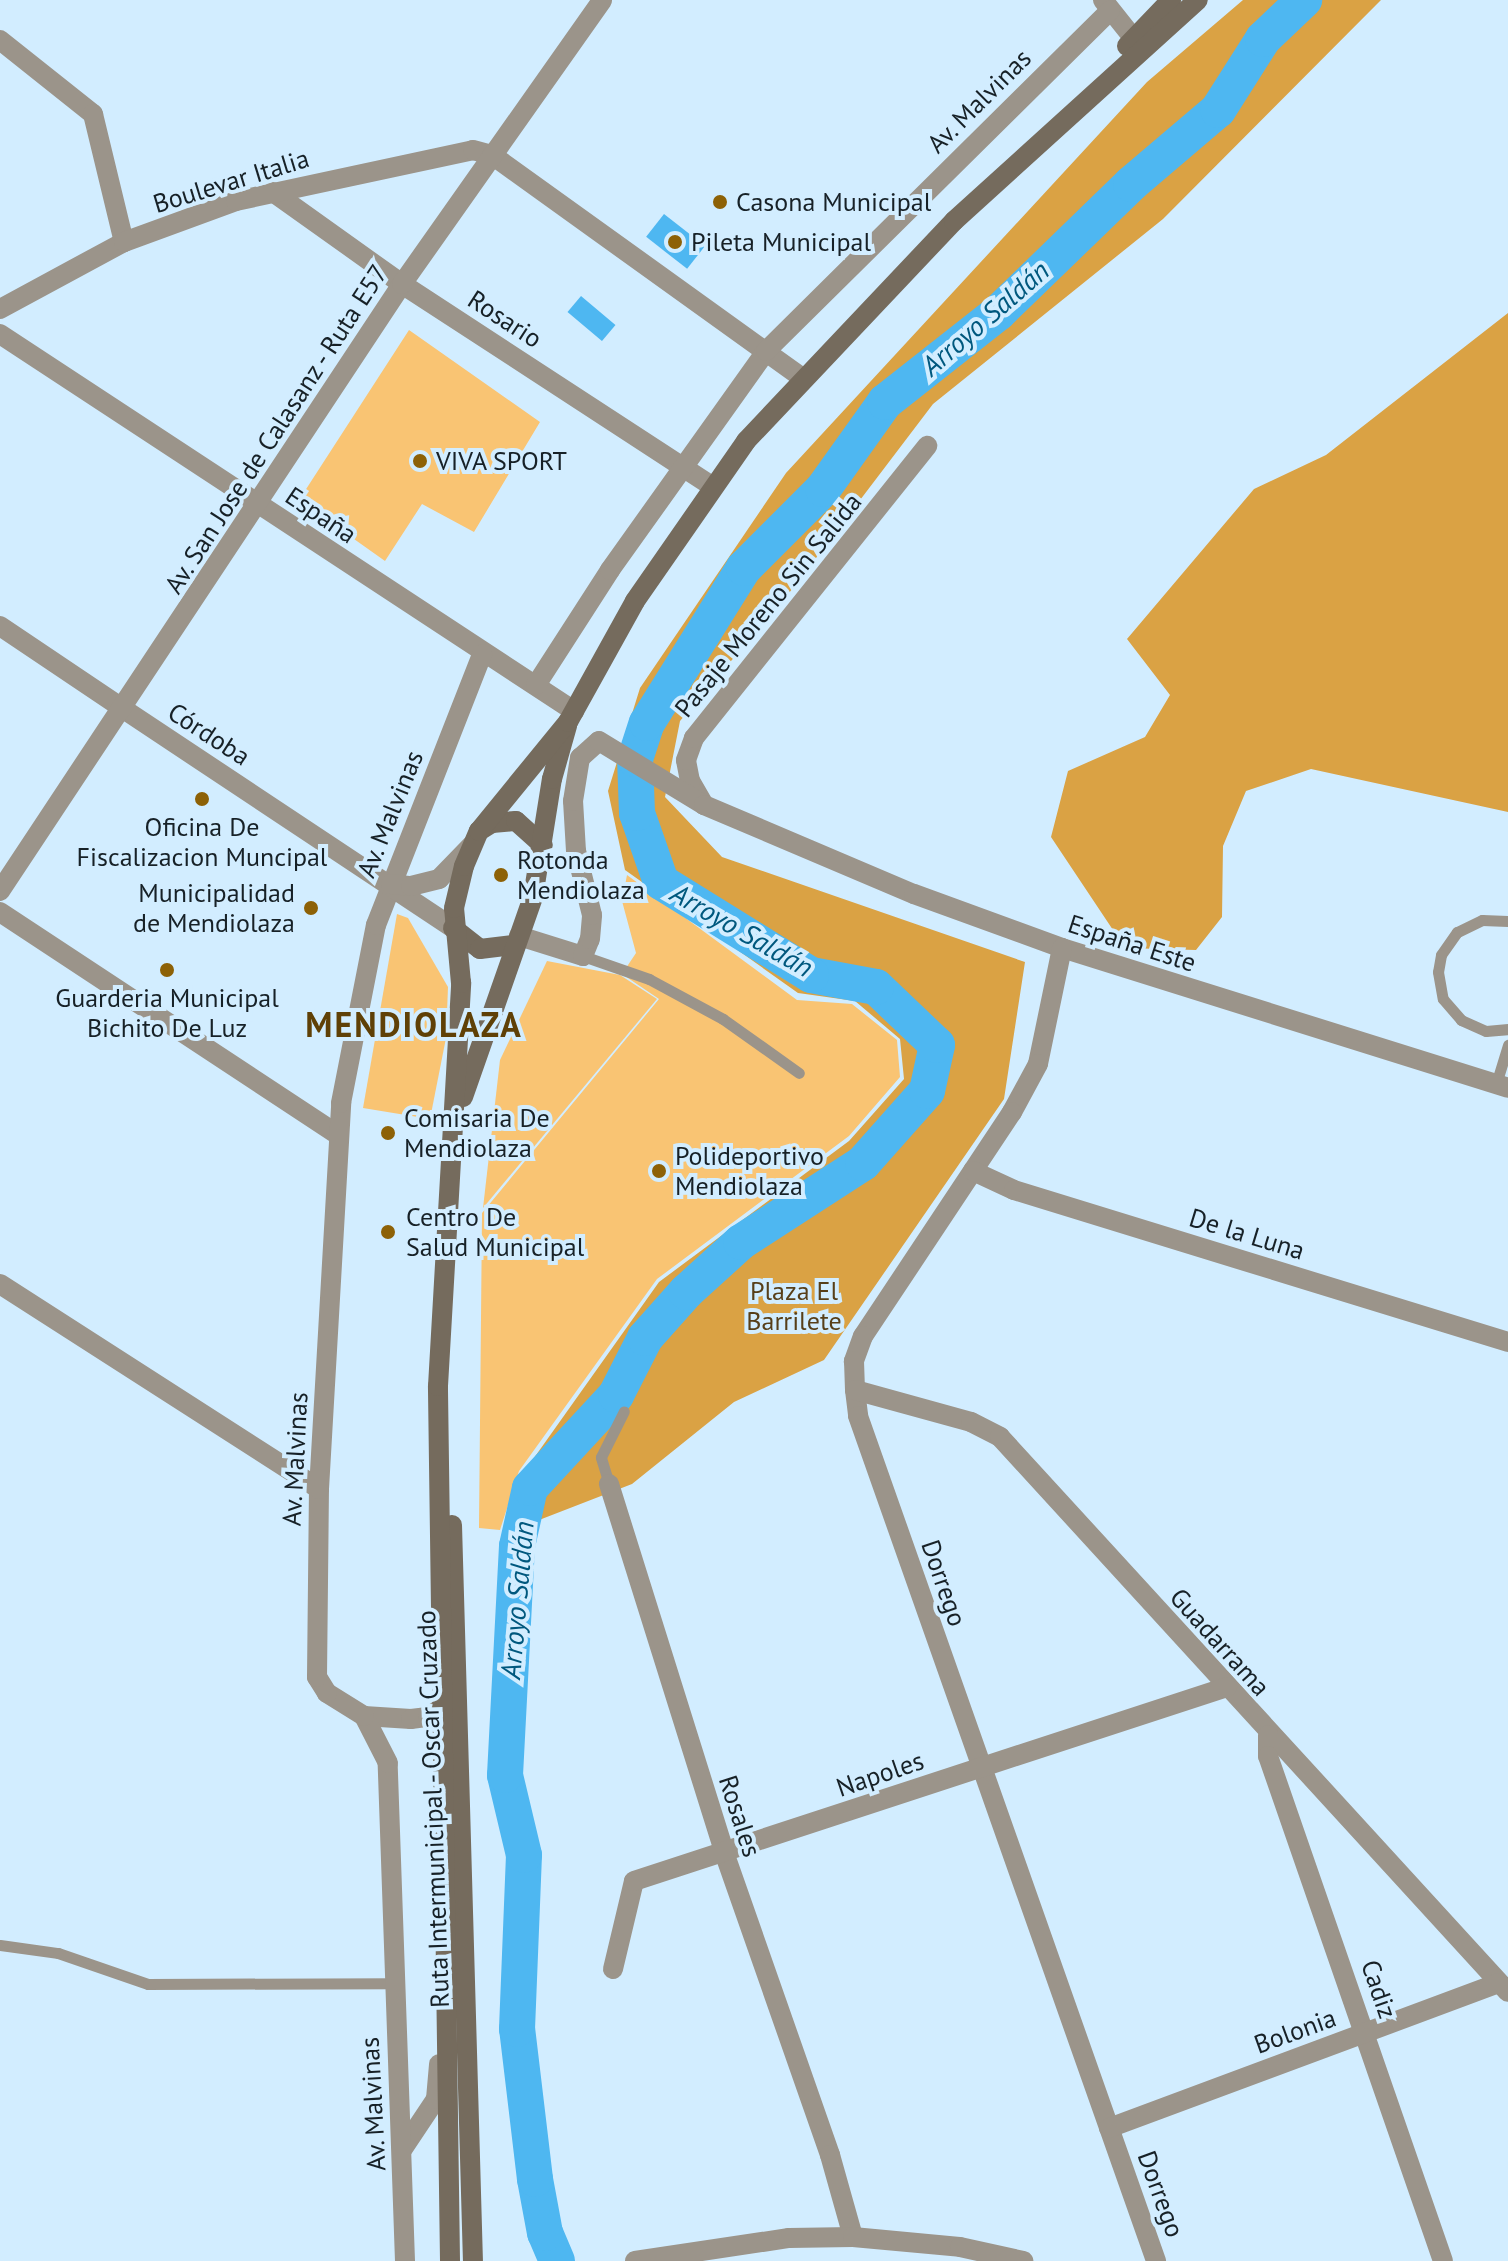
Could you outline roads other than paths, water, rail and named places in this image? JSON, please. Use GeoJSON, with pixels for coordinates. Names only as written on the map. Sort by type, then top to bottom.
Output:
{"type":"FeatureCollection","features":[{"type":"Feature","properties":{"kind":"main road","name":"Ruta Intermunicipal - Oscar Cruzado"},"geometry":{"type":"LineString","coordinates":[[450,2261],[441,1904],[438,1386],[443,1356],[461,983],[453,928],[458,889],[475,838],[571,716],[635,601],[712,486],[801,377],[1045,133],[1171,0]]}},
{"type":"Feature","properties":{"kind":"main road","name":"Ruta Intermunicipal - Oscar Cruzado"},"geometry":{"type":"LineString","coordinates":[[1045,133],[1198,0]]}},
{"type":"Feature","properties":{"kind":"main road","name":"Ruta Intermunicipal - Oscar Cruzado"},"geometry":{"type":"LineString","coordinates":[[453,1133],[516,941],[543,845],[552,779],[571,716]]}},
{"type":"Feature","properties":{"kind":"main road"},"geometry":{"type":"LineString","coordinates":[[475,838],[492,823],[516,821],[543,845]]}},
{"type":"Feature","properties":{"kind":"main road"},"geometry":{"type":"LineString","coordinates":[[453,928],[480,949],[516,941]]}},
{"type":"Feature","properties":{"kind":"main road","name":"Ruta Intermunicipal - Oscar Cruzado"},"geometry":{"type":"LineString","coordinates":[[443,1356],[448,1385],[473,2261]]}},
{"type":"Feature","properties":{"kind":"street","name":"Av. San Jose de Calasanz - Ruta E57"},"geometry":{"type":"LineString","coordinates":[[0,891],[402,284],[602,0]]}},
{"type":"Feature","properties":{"kind":"street"},"geometry":{"type":"LineString","coordinates":[[1107,5],[1134,39]]}},
{"type":"Feature","properties":{"kind":"street","name":"Av. Malvinas"},"geometry":{"type":"LineString","coordinates":[[536,685],[682,465],[766,351],[1107,5]]}},
{"type":"Feature","properties":{"kind":"street"},"geometry":{"type":"LineString","coordinates":[[0,40],[81,99],[93,114],[124,242]]}},
{"type":"Feature","properties":{"kind":"street","name":"Boulevar Italia"},"geometry":{"type":"LineString","coordinates":[[0,309],[124,242],[273,192],[447,152],[492,155]]}},
{"type":"Feature","properties":{"kind":"street"},"geometry":{"type":"LineString","coordinates":[[492,155],[801,377]]}},
{"type":"Feature","properties":{"kind":"street","name":"Rosario"},"geometry":{"type":"LineString","coordinates":[[273,192],[402,284],[712,486]]}},
{"type":"Feature","properties":{"kind":"street","name":"España"},"geometry":{"type":"LineString","coordinates":[[0,334],[482,654],[536,685],[571,716]]}},
{"type":"Feature","properties":{"kind":"street","name":"Pasaje Moreno Sin Salida"},"geometry":{"type":"LineString","coordinates":[[704,805],[690,781],[686,760],[694,738],[927,446]]}},
{"type":"Feature","properties":{"kind":"street","name":"Córdoba"},"geometry":{"type":"LineString","coordinates":[[0,626],[453,928]]}},
{"type":"Feature","properties":{"kind":"street","name":"Av. Malvinas"},"geometry":{"type":"LineString","coordinates":[[405,2261],[393,1983],[388,1763],[364,1716],[327,1693],[317,1677],[319,1489],[337,1134],[376,925],[389,883],[482,654]]}},
{"type":"Feature","properties":{"kind":"street","name":"España Este"},"geometry":{"type":"LineString","coordinates":[[583,956],[592,915],[573,823],[574,780],[591,742],[606,744],[654,778],[749,826],[1062,948],[1502,1086]]}},
{"type":"Feature","properties":{"kind":"street"},"geometry":{"type":"LineString","coordinates":[[389,883],[411,886],[439,879],[475,838]]}},
{"type":"Feature","properties":{"kind":"street"},"geometry":{"type":"LineString","coordinates":[[0,912],[337,1134]]}},
{"type":"Feature","properties":{"kind":"street"},"geometry":{"type":"LineString","coordinates":[[516,941],[583,956]]}},
{"type":"Feature","properties":{"kind":"street","name":"Dorrego"},"geometry":{"type":"LineString","coordinates":[[1062,948],[1038,1064],[973,1171],[863,1336],[854,1361],[855,1390],[858,1416],[1109,2128],[1150,2231],[1156,2261]]}},
{"type":"Feature","properties":{"kind":"street","name":"De la Luna"},"geometry":{"type":"LineString","coordinates":[[973,1171],[1014,1190],[1508,1342]]}},
{"type":"Feature","properties":{"kind":"street"},"geometry":{"type":"LineString","coordinates":[[0,1284],[319,1489]]}},
{"type":"Feature","properties":{"kind":"street","name":"Guadarrama"},"geometry":{"type":"LineString","coordinates":[[855,1390],[971,1422],[1000,1437],[1268,1735],[1504,1987]]}},
{"type":"Feature","properties":{"kind":"street","name":"Rosales"},"geometry":{"type":"LineString","coordinates":[[609,1484],[725,1855],[830,2155],[853,2237]]}},
{"type":"Feature","properties":{"kind":"street","name":"Napoles"},"geometry":{"type":"LineString","coordinates":[[613,1969],[634,1881],[725,1855],[1227,1687]]}},
{"type":"Feature","properties":{"kind":"street"},"geometry":{"type":"LineString","coordinates":[[364,1716],[411,1719],[428,1717],[440,1709]]}},
{"type":"Feature","properties":{"kind":"street","name":"Cadiz"},"geometry":{"type":"LineString","coordinates":[[1268,1735],[1268,1756],[1443,2261]]}},
{"type":"Feature","properties":{"kind":"street"},"geometry":{"type":"LineString","coordinates":[[402,2150],[436,2099],[441,1904]]}},
{"type":"Feature","properties":{"kind":"street","name":"Bolonia"},"geometry":{"type":"LineString","coordinates":[[1109,2128],[1366,2032],[1504,1987]]}},
{"type":"Feature","properties":{"kind":"street"},"geometry":{"type":"LineString","coordinates":[[635,2261],[789,2238],[853,2237],[960,2247],[1023,2261]]}},
{"type":"Feature","properties":{"kind":"lane"},"geometry":{"type":"LineString","coordinates":[[1508,921],[1482,920],[1457,932],[1441,955],[1438,972],[1443,999],[1461,1020],[1486,1031],[1508,1029]]}},
{"type":"Feature","properties":{"kind":"lane"},"geometry":{"type":"LineString","coordinates":[[583,956],[649,979],[723,1019],[799,1073]]}},
{"type":"Feature","properties":{"kind":"lane"},"geometry":{"type":"LineString","coordinates":[[1502,1086],[1508,1045]]}},
{"type":"Feature","properties":{"kind":"lane","name":"Rosales"},"geometry":{"type":"LineString","coordinates":[[609,1484],[601,1457],[624,1411]]}},
{"type":"Feature","properties":{"kind":"lane"},"geometry":{"type":"LineString","coordinates":[[0,1945],[58,1953],[148,1984],[393,1983]]}},
{"type":"Feature","properties":{"kind":"water","name":"Pileta Municipal"},"geometry":{"type":"Polygon","coordinates":[[[664,214],[705,246],[687,269],[646,237],[664,214]]]}},
{"type":"Feature","properties":{"kind":"water"},"geometry":{"type":"Polygon","coordinates":[[[581,296],[615,325],[602,341],[568,312],[581,296]]]}},
{"type":"Feature","properties":{"kind":"waterway","name":"Arroyo Saldán"},"geometry":{"type":"LineString","coordinates":[[557,2261],[545,2233],[535,2179],[517,2029],[524,1855],[505,1775],[517,1546],[530,1488],[616,1395],[645,1338],[686,1292],[741,1242],[863,1163],[927,1091],[937,1045],[876,987],[811,975],[661,882],[637,813],[635,759],[647,723],[744,568],[823,489],[885,402],[998,313],[1131,184],[1218,110],[1263,39],[1304,0]]}},
{"type":"Feature","properties":{"kind":"place","name":"Casona Municipal"},"geometry":{"type":"Point","coordinates":[720,202]}},
{"type":"Feature","properties":{"kind":"place","name":"Pileta Municipal"},"geometry":{"type":"Point","coordinates":[675,242]}},
{"type":"Feature","properties":{"kind":"place","name":"VIVA SPORT"},"geometry":{"type":"Point","coordinates":[420,461]}},
{"type":"Feature","properties":{"kind":"place","name":"Oficina De Fiscalizacion Muncipal"},"geometry":{"type":"Point","coordinates":[202,799]}},
{"type":"Feature","properties":{"kind":"place","name":"Rotonda Mendiolaza"},"geometry":{"type":"Point","coordinates":[501,875]}},
{"type":"Feature","properties":{"kind":"place","name":"Municipalidad de Mendiolaza"},"geometry":{"type":"Point","coordinates":[311,908]}},
{"type":"Feature","properties":{"kind":"place","name":"Guarderia Municipal Bichito De Luz"},"geometry":{"type":"Point","coordinates":[167,970]}},
{"type":"Feature","properties":{"kind":"place","name":"Comisaria De Mendiolaza"},"geometry":{"type":"Point","coordinates":[388,1133]}},
{"type":"Feature","properties":{"kind":"place","name":"Polideportivo Mendiolaza"},"geometry":{"type":"Point","coordinates":[659,1171]}},
{"type":"Feature","properties":{"kind":"place","name":"Centro De Salud Municipal"},"geometry":{"type":"Point","coordinates":[388,1232]}},
{"type":"Feature","properties":{"kind":"district","name":"MENDIOLAZA"},"geometry":{"type":"Point","coordinates":[414,1025]}},
{"type":"Feature","properties":{"kind":"park label","name":"Plaza El Barrilete"},"geometry":{"type":"Point","coordinates":[794,1306]}}]}
